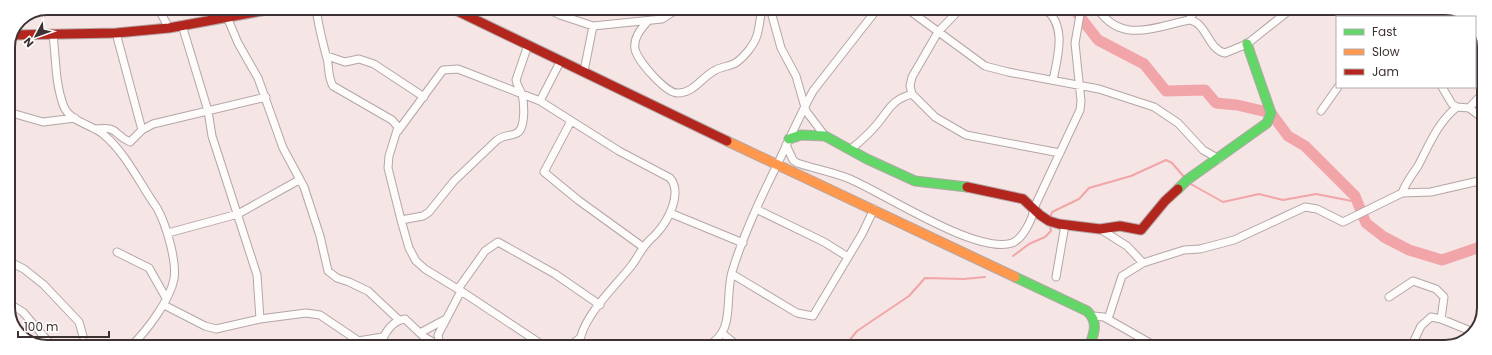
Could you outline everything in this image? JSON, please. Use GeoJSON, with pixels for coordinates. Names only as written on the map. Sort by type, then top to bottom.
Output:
{"type":"FeatureCollection","features":[{"type":"Feature","properties":{"kind":"street"},"geometry":{"type":"LineString","coordinates":[[162,15],[169,28]]}},
{"type":"Feature","properties":{"kind":"street"},"geometry":{"type":"LineString","coordinates":[[17,35],[116,33],[169,28],[238,15]]}},
{"type":"Feature","properties":{"kind":"street"},"geometry":{"type":"LineString","coordinates":[[317,15],[322,46],[327,56],[329,81],[333,86],[392,120],[398,127],[398,132]]}},
{"type":"Feature","properties":{"kind":"street"},"geometry":{"type":"LineString","coordinates":[[466,15],[560,62],[584,71],[776,165],[998,267],[1087,311],[1093,316],[1108,319],[1145,340]]}},
{"type":"Feature","properties":{"kind":"street"},"geometry":{"type":"LineString","coordinates":[[560,15],[593,26],[647,22],[662,19],[668,15]]}},
{"type":"Feature","properties":{"kind":"street"},"geometry":{"type":"LineString","coordinates":[[647,22],[637,36],[635,43],[638,56],[647,70],[668,89],[679,93],[694,87],[714,71],[732,65],[740,59],[756,38],[760,15]]}},
{"type":"Feature","properties":{"kind":"street"},"geometry":{"type":"LineString","coordinates":[[772,15],[781,48],[796,76],[808,116],[824,136]]}},
{"type":"Feature","properties":{"kind":"street"},"geometry":{"type":"LineString","coordinates":[[718,340],[723,334],[732,274],[756,210],[776,165],[813,91],[873,15]]}},
{"type":"Feature","properties":{"kind":"street"},"geometry":{"type":"LineString","coordinates":[[915,15],[985,66],[1008,72],[1079,85],[1127,97],[1154,106],[1178,123],[1203,150],[1219,159]]}},
{"type":"Feature","properties":{"kind":"street"},"geometry":{"type":"LineString","coordinates":[[954,15],[938,32],[910,82],[910,90],[912,94],[931,114],[959,132],[1060,153]]}},
{"type":"Feature","properties":{"kind":"street"},"geometry":{"type":"LineString","coordinates":[[1053,15],[1057,22],[1059,34],[1058,58],[1053,80]]}},
{"type":"Feature","properties":{"kind":"street"},"geometry":{"type":"LineString","coordinates":[[788,142],[793,160],[797,163],[849,179],[970,238],[1006,244],[1017,241],[1031,220],[1034,208],[1080,110],[1075,43],[1080,15]]}},
{"type":"Feature","properties":{"kind":"street"},"geometry":{"type":"LineString","coordinates":[[1102,15],[1110,23],[1132,32],[1189,20],[1195,21],[1200,25],[1214,46],[1221,52],[1229,52],[1247,44],[1283,15]]}},
{"type":"Feature","properties":{"kind":"street"},"geometry":{"type":"LineString","coordinates":[[1189,20],[1192,15]]}},
{"type":"Feature","properties":{"kind":"street"},"geometry":{"type":"LineString","coordinates":[[227,17],[238,43],[258,78],[283,148],[304,187],[320,236],[328,271],[337,278],[368,291],[400,320]]}},
{"type":"Feature","properties":{"kind":"street"},"geometry":{"type":"LineString","coordinates":[[182,25],[208,111],[212,136],[257,275],[260,319]]}},
{"type":"Feature","properties":{"kind":"street"},"geometry":{"type":"LineString","coordinates":[[584,71],[593,26]]}},
{"type":"Feature","properties":{"kind":"street"},"geometry":{"type":"LineString","coordinates":[[116,33],[142,130]]}},
{"type":"Feature","properties":{"kind":"street"},"geometry":{"type":"LineString","coordinates":[[53,35],[58,82],[64,107],[75,118],[95,129],[111,141],[130,166],[164,219],[168,233],[174,280],[165,301],[136,340]]}},
{"type":"Feature","properties":{"kind":"street"},"geometry":{"type":"LineString","coordinates":[[788,142],[801,135],[824,136],[851,149],[867,160],[915,181],[980,189],[1023,199],[1049,221],[1066,225],[1100,229],[1120,226],[1141,230],[1165,201],[1182,185],[1267,123],[1271,113],[1247,44]]}},
{"type":"Feature","properties":{"kind":"street"},"geometry":{"type":"LineString","coordinates":[[401,220],[423,216],[429,212],[454,181],[497,140],[502,136],[516,134],[519,131],[523,115],[522,94],[516,80],[528,45]]}},
{"type":"Feature","properties":{"kind":"street"},"geometry":{"type":"LineString","coordinates":[[327,56],[345,62],[359,59],[374,64],[424,97]]}},
{"type":"Feature","properties":{"kind":"street"},"geometry":{"type":"LineString","coordinates":[[540,101],[560,62]]}},
{"type":"Feature","properties":{"kind":"street"},"geometry":{"type":"LineString","coordinates":[[535,340],[425,269],[416,261],[409,248],[388,168],[389,156],[398,132],[443,70],[452,68],[483,78],[540,101],[619,151],[670,178],[673,182],[675,194],[670,213],[658,233],[643,247],[633,264],[600,305],[578,340]]}},
{"type":"Feature","properties":{"kind":"street"},"geometry":{"type":"LineString","coordinates":[[1322,111],[1337,88]]}},
{"type":"Feature","properties":{"kind":"street"},"geometry":{"type":"LineString","coordinates":[[1442,88],[1448,99],[1457,107],[1469,108],[1477,114]]}},
{"type":"Feature","properties":{"kind":"street"},"geometry":{"type":"LineString","coordinates":[[851,149],[879,122],[894,102],[901,97],[912,94]]}},
{"type":"Feature","properties":{"kind":"street"},"geometry":{"type":"LineString","coordinates":[[95,129],[108,127],[130,142],[142,130],[153,124],[266,97]]}},
{"type":"Feature","properties":{"kind":"street"},"geometry":{"type":"LineString","coordinates":[[1469,108],[1477,99]]}},
{"type":"Feature","properties":{"kind":"street"},"geometry":{"type":"LineString","coordinates":[[1402,193],[1405,182],[1417,166],[1440,124],[1457,107]]}},
{"type":"Feature","properties":{"kind":"street"},"geometry":{"type":"LineString","coordinates":[[15,114],[43,122],[75,118]]}},
{"type":"Feature","properties":{"kind":"street"},"geometry":{"type":"LineString","coordinates":[[571,121],[544,172],[578,200],[643,247]]}},
{"type":"Feature","properties":{"kind":"street"},"geometry":{"type":"LineString","coordinates":[[168,233],[238,214],[299,180]]}},
{"type":"Feature","properties":{"kind":"street"},"geometry":{"type":"LineString","coordinates":[[1108,319],[1122,276],[1143,263],[1184,250],[1200,249],[1234,240],[1305,207],[1317,210],[1339,221],[1347,222],[1384,200],[1402,193],[1431,192],[1477,181]]}},
{"type":"Feature","properties":{"kind":"street"},"geometry":{"type":"LineString","coordinates":[[732,274],[797,313],[813,316],[874,209]]}},
{"type":"Feature","properties":{"kind":"street"},"geometry":{"type":"LineString","coordinates":[[756,210],[824,242],[848,257]]}},
{"type":"Feature","properties":{"kind":"street"},"geometry":{"type":"LineString","coordinates":[[670,213],[743,243]]}},
{"type":"Feature","properties":{"kind":"street"},"geometry":{"type":"LineString","coordinates":[[1056,278],[1066,225]]}},
{"type":"Feature","properties":{"kind":"street"},"geometry":{"type":"LineString","coordinates":[[1100,229],[1127,246],[1143,263]]}},
{"type":"Feature","properties":{"kind":"street"},"geometry":{"type":"LineString","coordinates":[[439,340],[438,335],[459,290],[485,251],[498,242],[555,274],[600,305]]}},
{"type":"Feature","properties":{"kind":"street"},"geometry":{"type":"LineString","coordinates":[[117,252],[149,268],[165,301],[211,328],[227,328],[260,319],[306,313],[320,315],[357,340]]}},
{"type":"Feature","properties":{"kind":"street"},"geometry":{"type":"LineString","coordinates":[[15,264],[24,269],[44,285],[79,322],[83,336]]}},
{"type":"Feature","properties":{"kind":"street"},"geometry":{"type":"LineString","coordinates":[[1389,297],[1413,281],[1436,289],[1444,297],[1441,319]]}},
{"type":"Feature","properties":{"kind":"street"},"geometry":{"type":"LineString","coordinates":[[15,307],[23,312],[47,340]]}},
{"type":"Feature","properties":{"kind":"street"},"geometry":{"type":"LineString","coordinates":[[1091,340],[1095,328],[1093,316]]}},
{"type":"Feature","properties":{"kind":"street"},"geometry":{"type":"LineString","coordinates":[[1414,340],[1421,326],[1431,317],[1441,319],[1468,330]]}},
{"type":"Feature","properties":{"kind":"street"},"geometry":{"type":"LineString","coordinates":[[382,340],[383,336],[394,323],[405,319],[420,334],[430,340]]}},
{"type":"Feature","properties":{"kind":"street"},"geometry":{"type":"LineString","coordinates":[[420,334],[446,319]]}},
{"type":"Feature","properties":{"kind":"street"},"geometry":{"type":"LineString","coordinates":[[723,334],[730,340]]}},
{"type":"Feature","properties":{"kind":"street"},"geometry":{"type":"LineString","coordinates":[[363,340],[383,336]]}},
{"type":"Feature","properties":{"kind":"waterway"},"geometry":{"type":"LineString","coordinates":[[1079,15],[1098,40],[1144,64],[1166,91],[1205,90],[1216,103],[1237,105],[1271,113],[1288,136],[1305,146],[1355,196],[1366,223],[1384,237],[1409,250],[1442,260],[1477,248]]}},
{"type":"Feature","properties":{"kind":"waterway"},"geometry":{"type":"LineString","coordinates":[[1050,219],[1052,212],[1079,199],[1089,188],[1131,176],[1166,160],[1172,163],[1185,178]]}},
{"type":"Feature","properties":{"kind":"waterway"},"geometry":{"type":"LineString","coordinates":[[1189,183],[1223,202],[1259,194],[1283,200],[1316,194],[1357,202]]}},
{"type":"Feature","properties":{"kind":"waterway"},"geometry":{"type":"LineString","coordinates":[[1013,256],[1029,244],[1045,237],[1051,231],[1050,225]]}},
{"type":"Feature","properties":{"kind":"waterway"},"geometry":{"type":"LineString","coordinates":[[850,340],[857,331],[909,296],[925,278],[964,279],[985,277]]}},
{"type":"Feature","properties":{"kind":"traffic: fast"},"geometry":{"type":"LineString","coordinates":[[1178,189],[1187,180],[1267,123],[1271,113],[1247,44]]}},
{"type":"Feature","properties":{"kind":"traffic: fast"},"geometry":{"type":"LineString","coordinates":[[789,139],[801,135],[825,136],[867,159],[915,181],[967,187]]}},
{"type":"Feature","properties":{"kind":"traffic: fast"},"geometry":{"type":"LineString","coordinates":[[1015,277],[1087,311],[1091,315],[1094,324],[1094,333],[1092,340]]}},
{"type":"Feature","properties":{"kind":"traffic: slow"},"geometry":{"type":"LineString","coordinates":[[727,141],[1015,277]]}},
{"type":"Feature","properties":{"kind":"traffic: jam"},"geometry":{"type":"LineString","coordinates":[[17,35],[116,33],[169,28],[240,15]]}},
{"type":"Feature","properties":{"kind":"traffic: jam"},"geometry":{"type":"LineString","coordinates":[[466,15],[727,141]]}},
{"type":"Feature","properties":{"kind":"traffic: jam"},"geometry":{"type":"LineString","coordinates":[[967,187],[1023,199],[1040,215],[1049,221],[1059,224],[1100,229],[1120,226],[1141,230],[1165,201],[1178,189]]}}]}
